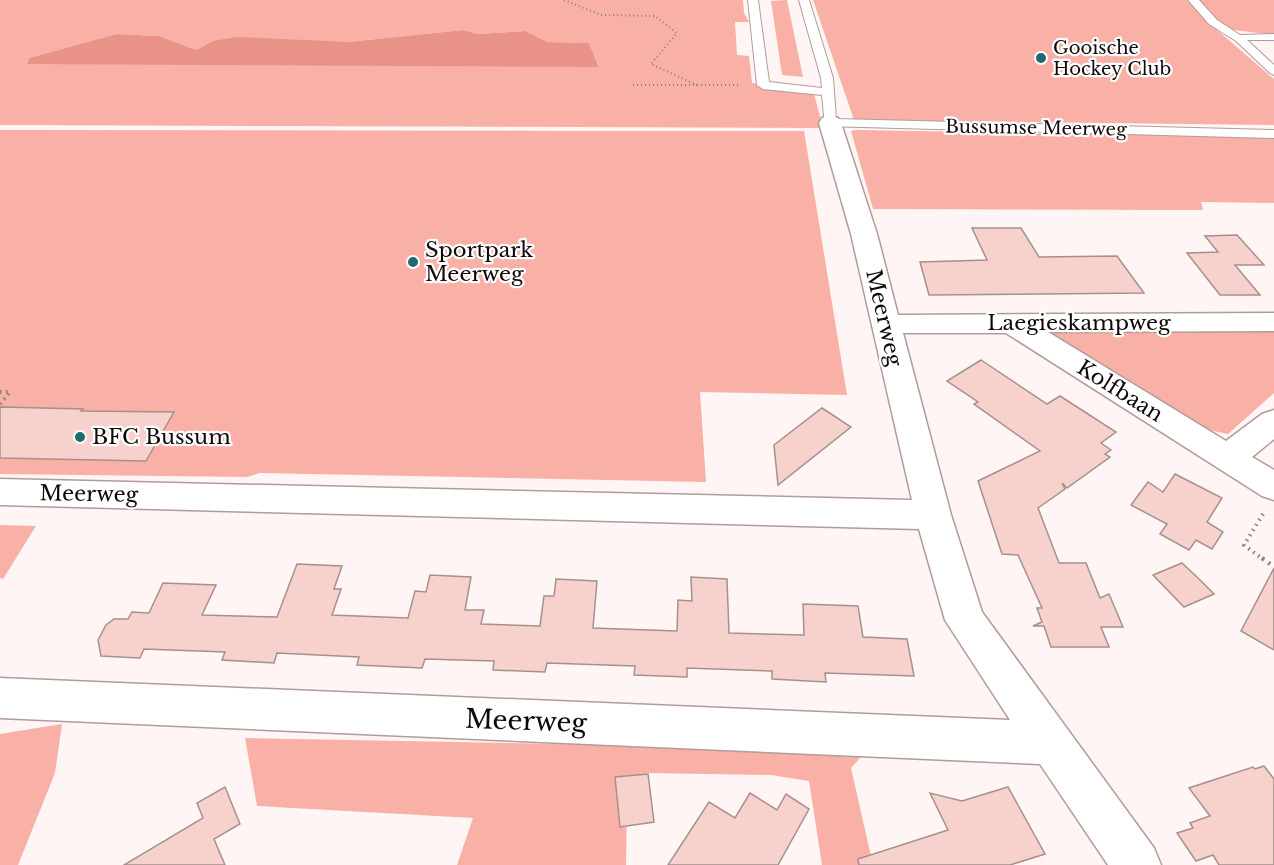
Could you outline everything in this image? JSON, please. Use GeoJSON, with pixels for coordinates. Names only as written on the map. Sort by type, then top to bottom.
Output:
{"type":"FeatureCollection","features":[{"type":"Feature","properties":{"kind":"street","name":"Meerweg"},"geometry":{"type":"LineString","coordinates":[[830,123],[864,234],[933,515],[964,620],[1137,865]]}},
{"type":"Feature","properties":{"kind":"street","name":"Laegieskampweg"},"geometry":{"type":"LineString","coordinates":[[885,324],[1274,322]]}},
{"type":"Feature","properties":{"kind":"street","name":"Kolfbaan"},"geometry":{"type":"LineString","coordinates":[[1013,324],[1227,458],[1271,496]]}},
{"type":"Feature","properties":{"kind":"street"},"geometry":{"type":"LineString","coordinates":[[1227,458],[1274,422]]}},
{"type":"Feature","properties":{"kind":"street","name":"Meerweg"},"geometry":{"type":"LineString","coordinates":[[0,492],[933,515]]}},
{"type":"Feature","properties":{"kind":"street","name":"Meerweg"},"geometry":{"type":"LineString","coordinates":[[0,698],[1052,743]]}},
{"type":"Feature","properties":{"kind":"lane"},"geometry":{"type":"LineString","coordinates":[[753,0],[763,85],[826,92]]}},
{"type":"Feature","properties":{"kind":"lane"},"geometry":{"type":"LineString","coordinates":[[804,0],[826,78],[830,123]]}},
{"type":"Feature","properties":{"kind":"lane"},"geometry":{"type":"LineString","coordinates":[[1193,0],[1213,22],[1243,38],[1274,71]]}},
{"type":"Feature","properties":{"kind":"lane"},"geometry":{"type":"LineString","coordinates":[[1243,38],[1274,37]]}},
{"type":"Feature","properties":{"kind":"lane","name":"Bussumse Meerweg"},"geometry":{"type":"LineString","coordinates":[[830,123],[1274,134]]}},
{"type":"Feature","properties":{"kind":"path"},"geometry":{"type":"LineString","coordinates":[[564,0],[601,15],[655,16],[677,33],[651,64],[699,86]]}},
{"type":"Feature","properties":{"kind":"path"},"geometry":{"type":"LineString","coordinates":[[633,85],[763,85]]}},
{"type":"Feature","properties":{"kind":"path"},"geometry":{"type":"LineString","coordinates":[[0,392],[10,392],[0,404]]}},
{"type":"Feature","properties":{"kind":"path"},"geometry":{"type":"LineString","coordinates":[[1271,496],[1245,545],[1274,567]]}},
{"type":"Feature","properties":{"kind":"shaded area"},"geometry":{"type":"Polygon","coordinates":[[[0,0],[743,0],[744,13],[749,22],[735,22],[737,55],[749,56],[752,83],[813,90],[823,128],[0,125],[0,0]],[[463,30],[348,42],[213,41],[196,50],[159,36],[116,34],[29,58],[27,63],[599,66],[589,43],[548,42],[525,31],[478,34],[463,30]]]}},
{"type":"Feature","properties":{"kind":"shaded area"},"geometry":{"type":"Polygon","coordinates":[[[787,0],[803,77],[782,75],[771,1],[787,0]]]}},
{"type":"Feature","properties":{"kind":"shaded area","name":"Gooische Hockey Club"},"geometry":{"type":"Polygon","coordinates":[[[813,0],[1274,0],[1274,35],[1234,30],[1223,24],[1217,30],[1274,79],[1274,125],[854,120],[813,0]]]}},
{"type":"Feature","properties":{"kind":"shaded area"},"geometry":{"type":"Polygon","coordinates":[[[463,30],[478,34],[525,31],[548,42],[589,43],[599,67],[27,64],[29,58],[116,34],[159,36],[196,50],[213,41],[237,37],[348,42],[463,30]]]}},
{"type":"Feature","properties":{"kind":"shaded area","name":"Sportpark Meerweg"},"geometry":{"type":"Polygon","coordinates":[[[0,130],[804,131],[847,395],[700,392],[706,482],[260,473],[247,477],[0,474],[0,130]]]}},
{"type":"Feature","properties":{"kind":"shaded area"},"geometry":{"type":"Polygon","coordinates":[[[851,131],[1272,137],[1274,138],[1274,203],[1201,202],[1203,210],[873,209],[851,131]]]}},
{"type":"Feature","properties":{"kind":"shaded area"},"geometry":{"type":"Polygon","coordinates":[[[1274,320],[1274,393],[1228,434],[1209,430],[1053,334],[1051,329],[1274,320]]]}},
{"type":"Feature","properties":{"kind":"shaded area"},"geometry":{"type":"Polygon","coordinates":[[[0,525],[36,526],[3,579],[0,578],[0,525]]]}},
{"type":"Feature","properties":{"kind":"shaded area"},"geometry":{"type":"Polygon","coordinates":[[[62,724],[55,773],[18,865],[0,865],[0,734],[62,724]]]}},
{"type":"Feature","properties":{"kind":"shaded area"},"geometry":{"type":"Polygon","coordinates":[[[245,738],[867,750],[851,768],[873,865],[822,865],[809,781],[771,775],[647,773],[627,789],[626,865],[457,865],[473,818],[257,806],[245,738]]]}},
{"type":"Feature","properties":{"kind":"building"},"geometry":{"type":"Polygon","coordinates":[[[972,228],[1021,228],[1039,257],[1117,256],[1144,293],[929,295],[920,262],[987,260],[972,228]]]}},
{"type":"Feature","properties":{"kind":"building"},"geometry":{"type":"Polygon","coordinates":[[[1237,235],[1264,265],[1235,265],[1260,295],[1220,295],[1187,253],[1218,252],[1205,236],[1237,235]]]}},
{"type":"Feature","properties":{"kind":"building"},"geometry":{"type":"Polygon","coordinates":[[[981,360],[1047,404],[1060,396],[1116,432],[1101,443],[1111,450],[1105,454],[1110,457],[1067,488],[1062,483],[1065,489],[1038,508],[1059,563],[1086,563],[1100,598],[1109,594],[1123,627],[1101,627],[1109,647],[1051,647],[1044,626],[1033,626],[1042,622],[1037,608],[1042,608],[1018,555],[1002,554],[978,481],[1040,451],[974,404],[978,402],[947,381],[981,360]]]}},
{"type":"Feature","properties":{"kind":"building","name":"BFC Bussum"},"geometry":{"type":"Polygon","coordinates":[[[0,407],[174,412],[146,461],[0,458],[0,407]]]}},
{"type":"Feature","properties":{"kind":"building"},"geometry":{"type":"Polygon","coordinates":[[[822,408],[851,427],[778,485],[774,445],[822,408]]]}},
{"type":"Feature","properties":{"kind":"building"},"geometry":{"type":"Polygon","coordinates":[[[1175,474],[1222,498],[1207,522],[1223,532],[1212,549],[1196,540],[1189,550],[1160,534],[1167,524],[1131,505],[1148,482],[1163,492],[1175,474]]]}},
{"type":"Feature","properties":{"kind":"building"},"geometry":{"type":"Polygon","coordinates":[[[1182,563],[1214,594],[1184,607],[1153,575],[1182,563]]]}},
{"type":"Feature","properties":{"kind":"building"},"geometry":{"type":"Polygon","coordinates":[[[297,564],[342,566],[334,589],[341,589],[332,615],[408,618],[415,591],[426,592],[430,575],[471,577],[465,610],[484,610],[481,624],[540,626],[544,596],[554,596],[556,579],[597,581],[593,628],[677,631],[678,600],[692,601],[691,577],[727,579],[729,633],[804,635],[803,604],[858,606],[863,637],[907,639],[914,676],[825,673],[826,682],[772,679],[772,671],[687,668],[687,677],[634,675],[635,666],[547,663],[545,672],[493,670],[494,661],[425,659],[422,668],[357,665],[359,657],[277,653],[274,663],[222,660],[225,652],[144,649],[140,658],[101,656],[98,640],[106,625],[114,619],[128,619],[132,612],[149,613],[163,583],[216,585],[202,615],[277,617],[297,564]]]}},
{"type":"Feature","properties":{"kind":"building"},"geometry":{"type":"Polygon","coordinates":[[[1274,568],[1274,650],[1241,631],[1274,568]]]}},
{"type":"Feature","properties":{"kind":"building"},"geometry":{"type":"Polygon","coordinates":[[[1264,766],[1274,779],[1274,865],[1219,865],[1213,855],[1196,861],[1177,833],[1193,828],[1190,823],[1210,816],[1189,788],[1253,767],[1255,769],[1264,766]]]}},
{"type":"Feature","properties":{"kind":"building"},"geometry":{"type":"Polygon","coordinates":[[[648,774],[654,822],[620,827],[615,777],[648,774]]]}},
{"type":"Feature","properties":{"kind":"building"},"geometry":{"type":"Polygon","coordinates":[[[225,787],[240,824],[214,839],[225,865],[124,865],[203,818],[197,803],[225,787]]]}},
{"type":"Feature","properties":{"kind":"building"},"geometry":{"type":"Polygon","coordinates":[[[1008,787],[1045,854],[1010,865],[859,865],[858,859],[948,830],[930,793],[962,801],[1008,787]]]}},
{"type":"Feature","properties":{"kind":"building"},"geometry":{"type":"Polygon","coordinates":[[[750,793],[777,810],[786,794],[809,809],[778,865],[668,865],[709,802],[735,818],[750,793]]]}},
{"type":"Feature","properties":{"kind":"place","name":"Gooische Hockey Club"},"geometry":{"type":"Point","coordinates":[1041,58]}},
{"type":"Feature","properties":{"kind":"place","name":"Sportpark Meerweg"},"geometry":{"type":"Point","coordinates":[413,262]}},
{"type":"Feature","properties":{"kind":"place","name":"BFC Bussum"},"geometry":{"type":"Point","coordinates":[80,437]}}]}
